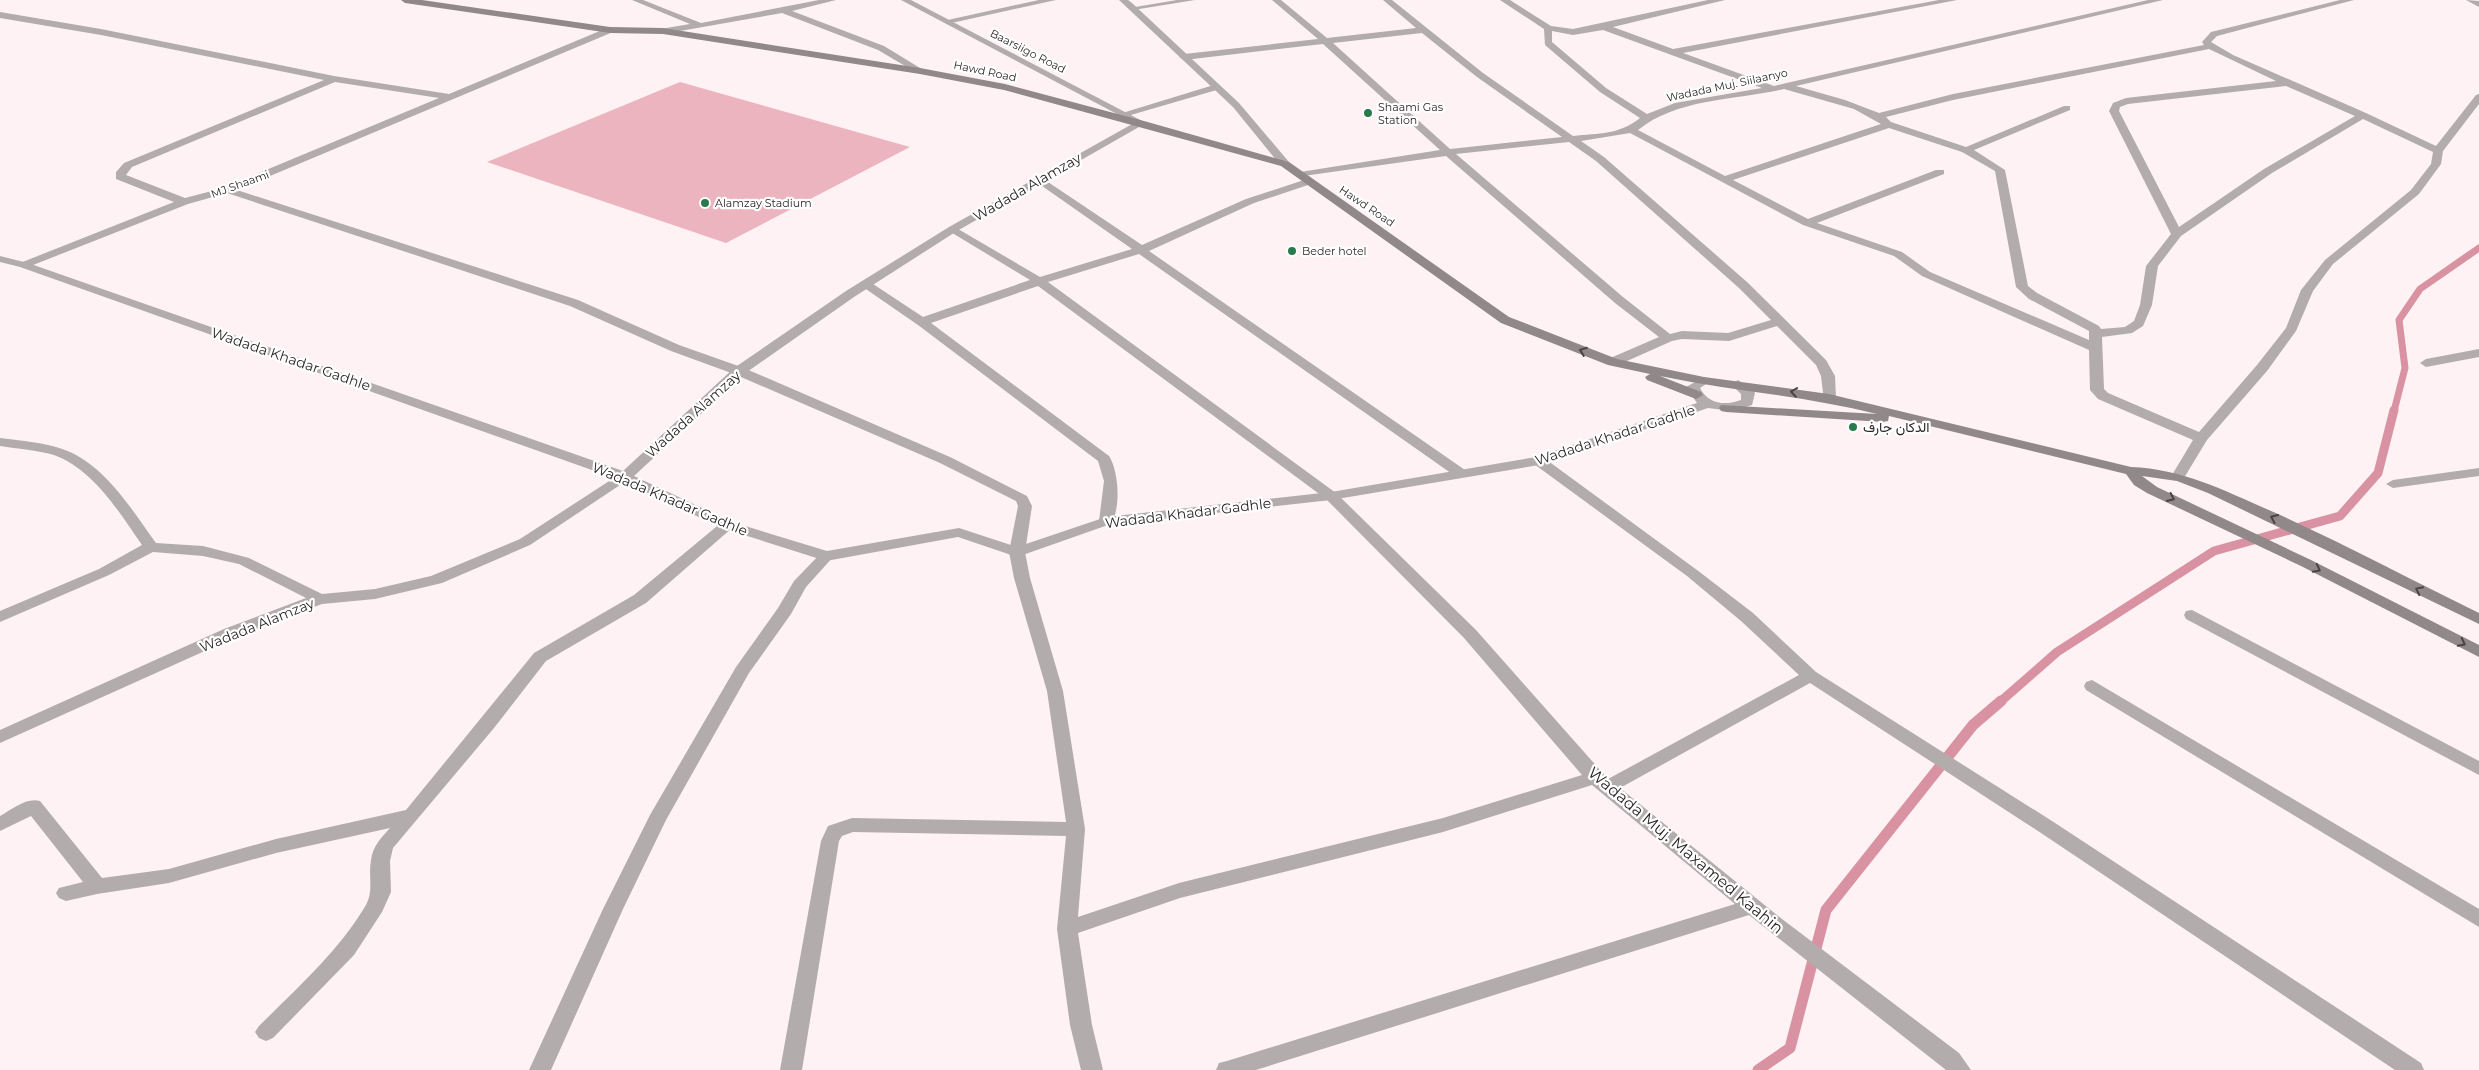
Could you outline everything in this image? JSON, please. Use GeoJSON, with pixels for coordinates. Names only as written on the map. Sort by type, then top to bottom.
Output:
{"type":"FeatureCollection","features":[{"type":"Feature","properties":{"kind":"main road","name":"Hawd Road"},"geometry":{"type":"LineString","coordinates":[[405,0],[610,30],[663,31],[920,71],[1005,87],[1286,164],[1399,242],[1506,320],[1613,362]]}},
{"type":"Feature","properties":{"kind":"main road"},"geometry":{"type":"LineString","coordinates":[[1613,362],[1704,380],[1829,398],[1927,420],[2131,471],[2148,471],[2179,476],[2322,540],[2479,619]]}},
{"type":"Feature","properties":{"kind":"main road"},"geometry":{"type":"LineString","coordinates":[[1613,362],[1696,395]]}},
{"type":"Feature","properties":{"kind":"main road"},"geometry":{"type":"LineString","coordinates":[[1726,408],[1927,420]]}},
{"type":"Feature","properties":{"kind":"main road"},"geometry":{"type":"LineString","coordinates":[[2131,471],[2140,482],[2152,490],[2306,563],[2479,652]]}},
{"type":"Feature","properties":{"kind":"street"},"geometry":{"type":"LineString","coordinates":[[636,0],[700,26]]}},
{"type":"Feature","properties":{"kind":"street"},"geometry":{"type":"LineString","coordinates":[[663,31],[700,26],[781,6],[796,7],[832,0]]}},
{"type":"Feature","properties":{"kind":"street","name":"Baarsiigo Road"},"geometry":{"type":"LineString","coordinates":[[905,0],[1140,123]]}},
{"type":"Feature","properties":{"kind":"street"},"geometry":{"type":"LineString","coordinates":[[947,22],[1052,0]]}},
{"type":"Feature","properties":{"kind":"street"},"geometry":{"type":"LineString","coordinates":[[1122,0],[1180,50],[1184,57],[1236,105],[1286,164]]}},
{"type":"Feature","properties":{"kind":"street"},"geometry":{"type":"LineString","coordinates":[[1276,0],[1619,300],[1668,338]]}},
{"type":"Feature","properties":{"kind":"street"},"geometry":{"type":"LineString","coordinates":[[1387,0],[1480,74],[1569,139],[1600,158],[1713,257],[1821,363],[1828,376],[1829,398]]}},
{"type":"Feature","properties":{"kind":"street"},"geometry":{"type":"LineString","coordinates":[[1504,0],[1548,28],[1574,32],[1721,0]]}},
{"type":"Feature","properties":{"kind":"street"},"geometry":{"type":"LineString","coordinates":[[1672,52],[1953,0]]}},
{"type":"Feature","properties":{"kind":"street","name":"Wadada Muj. Siilaanyo"},"geometry":{"type":"LineString","coordinates":[[1300,175],[1449,152],[1598,137],[1631,130],[1646,118],[1675,106],[1784,86],[2159,0]]}},
{"type":"Feature","properties":{"kind":"street"},"geometry":{"type":"LineString","coordinates":[[2350,0],[2214,34],[2206,42],[2210,46],[2287,83],[2438,151]]}},
{"type":"Feature","properties":{"kind":"street"},"geometry":{"type":"LineString","coordinates":[[2470,0],[2479,4]]}},
{"type":"Feature","properties":{"kind":"street"},"geometry":{"type":"LineString","coordinates":[[781,6],[881,48],[920,71]]}},
{"type":"Feature","properties":{"kind":"street"},"geometry":{"type":"LineString","coordinates":[[0,15],[101,32],[334,79],[453,97]]}},
{"type":"Feature","properties":{"kind":"street"},"geometry":{"type":"LineString","coordinates":[[1604,27],[1772,88]]}},
{"type":"Feature","properties":{"kind":"street"},"geometry":{"type":"LineString","coordinates":[[1548,28],[1548,43],[1603,90],[1646,118]]}},
{"type":"Feature","properties":{"kind":"street","name":"MJ Shaami"},"geometry":{"type":"LineString","coordinates":[[24,265],[184,202],[228,190],[610,30]]}},
{"type":"Feature","properties":{"kind":"street"},"geometry":{"type":"LineString","coordinates":[[1184,57],[1423,30]]}},
{"type":"Feature","properties":{"kind":"street"},"geometry":{"type":"LineString","coordinates":[[1884,120],[1922,103],[2078,74],[2210,46]]}},
{"type":"Feature","properties":{"kind":"street"},"geometry":{"type":"LineString","coordinates":[[184,202],[120,177],[121,172],[128,164],[334,79]]}},
{"type":"Feature","properties":{"kind":"street"},"geometry":{"type":"LineString","coordinates":[[2177,234],[2129,144],[2114,111],[2116,105],[2126,101],[2287,83]]}},
{"type":"Feature","properties":{"kind":"street"},"geometry":{"type":"LineString","coordinates":[[1784,86],[1837,101],[1966,150],[2000,170],[2022,287],[2033,296],[2093,327],[2096,348],[2097,390],[2103,396],[2201,438]]}},
{"type":"Feature","properties":{"kind":"street"},"geometry":{"type":"LineString","coordinates":[[1124,114],[1217,87]]}},
{"type":"Feature","properties":{"kind":"street"},"geometry":{"type":"LineString","coordinates":[[2179,476],[2201,438],[2262,368],[2292,328],[2307,290],[2329,262],[2415,192],[2436,164],[2438,151],[2479,97]]}},
{"type":"Feature","properties":{"kind":"street"},"geometry":{"type":"LineString","coordinates":[[1966,150],[2067,108]]}},
{"type":"Feature","properties":{"kind":"street"},"geometry":{"type":"LineString","coordinates":[[2095,334],[2128,330],[2139,323],[2146,305],[2152,266],[2177,234],[2268,171],[2363,116]]}},
{"type":"Feature","properties":{"kind":"street"},"geometry":{"type":"LineString","coordinates":[[1722,180],[1883,128],[1884,120]]}},
{"type":"Feature","properties":{"kind":"street","name":"Wadada Alamzay"},"geometry":{"type":"LineString","coordinates":[[0,737],[230,633],[320,600],[375,594],[436,580],[525,542],[624,477],[740,371],[850,294],[953,229],[1140,123]]}},
{"type":"Feature","properties":{"kind":"street"},"geometry":{"type":"LineString","coordinates":[[1631,130],[1722,180],[1807,223],[1898,254],[1926,274],[2096,348]]}},
{"type":"Feature","properties":{"kind":"street"},"geometry":{"type":"LineString","coordinates":[[1807,223],[1940,172]]}},
{"type":"Feature","properties":{"kind":"street"},"geometry":{"type":"LineString","coordinates":[[1039,179],[1460,473]]}},
{"type":"Feature","properties":{"kind":"street"},"geometry":{"type":"LineString","coordinates":[[922,322],[1039,280],[1141,250],[1242,204],[1310,182]]}},
{"type":"Feature","properties":{"kind":"street"},"geometry":{"type":"LineString","coordinates":[[228,190],[574,303],[675,348],[740,371],[945,460],[1014,493],[1022,499],[1025,506],[1017,552],[1022,578],[1055,691],[1076,829],[1067,929],[1081,1025],[1092,1070]]}},
{"type":"Feature","properties":{"kind":"street","name":"Wadada Muj. Maxamed Kaahin"},"geometry":{"type":"LineString","coordinates":[[953,229],[1039,280],[1332,496],[1470,634],[1601,783],[1951,1060],[1960,1070]]}},
{"type":"Feature","properties":{"kind":"street","name":"Wadada Khadar Gadhle"},"geometry":{"type":"LineString","coordinates":[[0,259],[24,265],[624,477],[727,525],[826,556],[959,532],[1017,552],[1106,521],[1332,496],[1460,473],[1539,462],[1708,404]]}},
{"type":"Feature","properties":{"kind":"street"},"geometry":{"type":"LineString","coordinates":[[866,285],[922,322],[1104,459],[1110,467],[1112,478],[1106,521]]}},
{"type":"Feature","properties":{"kind":"street"},"geometry":{"type":"LineString","coordinates":[[1613,362],[1668,338],[1682,335],[1729,337],[1778,322]]}},
{"type":"Feature","properties":{"kind":"street"},"geometry":{"type":"LineString","coordinates":[[2426,364],[2479,353]]}},
{"type":"Feature","properties":{"kind":"street"},"geometry":{"type":"LineString","coordinates":[[1704,380],[1693,387],[1696,395],[1708,404],[1726,408],[1735,407],[1747,402],[1748,393],[1738,384]]}},
{"type":"Feature","properties":{"kind":"street"},"geometry":{"type":"LineString","coordinates":[[0,442],[63,454],[87,468],[130,518],[151,547]]}},
{"type":"Feature","properties":{"kind":"street"},"geometry":{"type":"LineString","coordinates":[[1539,462],[1692,573],[1747,617],[1810,676],[2053,831],[2412,1070]]}},
{"type":"Feature","properties":{"kind":"street"},"geometry":{"type":"LineString","coordinates":[[2393,484],[2479,472]]}},
{"type":"Feature","properties":{"kind":"street"},"geometry":{"type":"LineString","coordinates":[[266,1032],[314,985],[347,949],[375,907],[380,892],[380,861],[385,845],[412,816],[540,657],[640,599],[727,525]]}},
{"type":"Feature","properties":{"kind":"street"},"geometry":{"type":"LineString","coordinates":[[0,617],[111,569],[151,547],[204,551],[244,562],[320,600]]}},
{"type":"Feature","properties":{"kind":"street"},"geometry":{"type":"LineString","coordinates":[[540,1070],[657,820],[742,671],[785,610],[800,584],[826,556]]}},
{"type":"Feature","properties":{"kind":"street"},"geometry":{"type":"LineString","coordinates":[[2192,615],[2479,769]]}},
{"type":"Feature","properties":{"kind":"street"},"geometry":{"type":"LineString","coordinates":[[1067,929],[1179,891],[1443,825],[1601,783],[1810,676]]}},
{"type":"Feature","properties":{"kind":"street"},"geometry":{"type":"LineString","coordinates":[[2092,686],[2479,919]]}},
{"type":"Feature","properties":{"kind":"street"},"geometry":{"type":"LineString","coordinates":[[0,824],[34,806],[97,886]]}},
{"type":"Feature","properties":{"kind":"street"},"geometry":{"type":"LineString","coordinates":[[66,893],[97,886],[169,876],[276,846],[412,816]]}},
{"type":"Feature","properties":{"kind":"street"},"geometry":{"type":"LineString","coordinates":[[791,1070],[830,841],[835,831],[852,824],[1076,829]]}},
{"type":"Feature","properties":{"kind":"street"},"geometry":{"type":"LineString","coordinates":[[1227,1070],[1456,997],[1754,906]]}},
{"type":"Feature","properties":{"kind":"lane"},"geometry":{"type":"LineString","coordinates":[[1133,8],[1192,0]]}},
{"type":"Feature","properties":{"kind":"shaded area","name":"Alamzay Stadium"},"geometry":{"type":"Polygon","coordinates":[[[680,82],[910,147],[726,243],[487,162],[680,82]]]}},
{"type":"Feature","properties":{"kind":"waterway"},"geometry":{"type":"LineString","coordinates":[[2394,411],[2405,368],[2399,320],[2420,289],[2479,248]]}},
{"type":"Feature","properties":{"kind":"waterway"},"geometry":{"type":"LineString","coordinates":[[2000,702],[2057,652],[2214,551],[2340,516],[2378,473],[2394,410]]}},
{"type":"Feature","properties":{"kind":"waterway"},"geometry":{"type":"LineString","coordinates":[[1758,1070],[1790,1048],[1826,910],[1973,725],[2001,701]]}},
{"type":"Feature","properties":{"kind":"place","name":"Shaami Gas Station"},"geometry":{"type":"Point","coordinates":[1368,113]}},
{"type":"Feature","properties":{"kind":"place","name":"Alamzay Stadium"},"geometry":{"type":"Point","coordinates":[705,203]}},
{"type":"Feature","properties":{"kind":"place","name":"Beder hotel"},"geometry":{"type":"Point","coordinates":[1292,251]}},
{"type":"Feature","properties":{"kind":"place","name":"الدكان جارف"},"geometry":{"type":"Point","coordinates":[1853,427]}}]}
